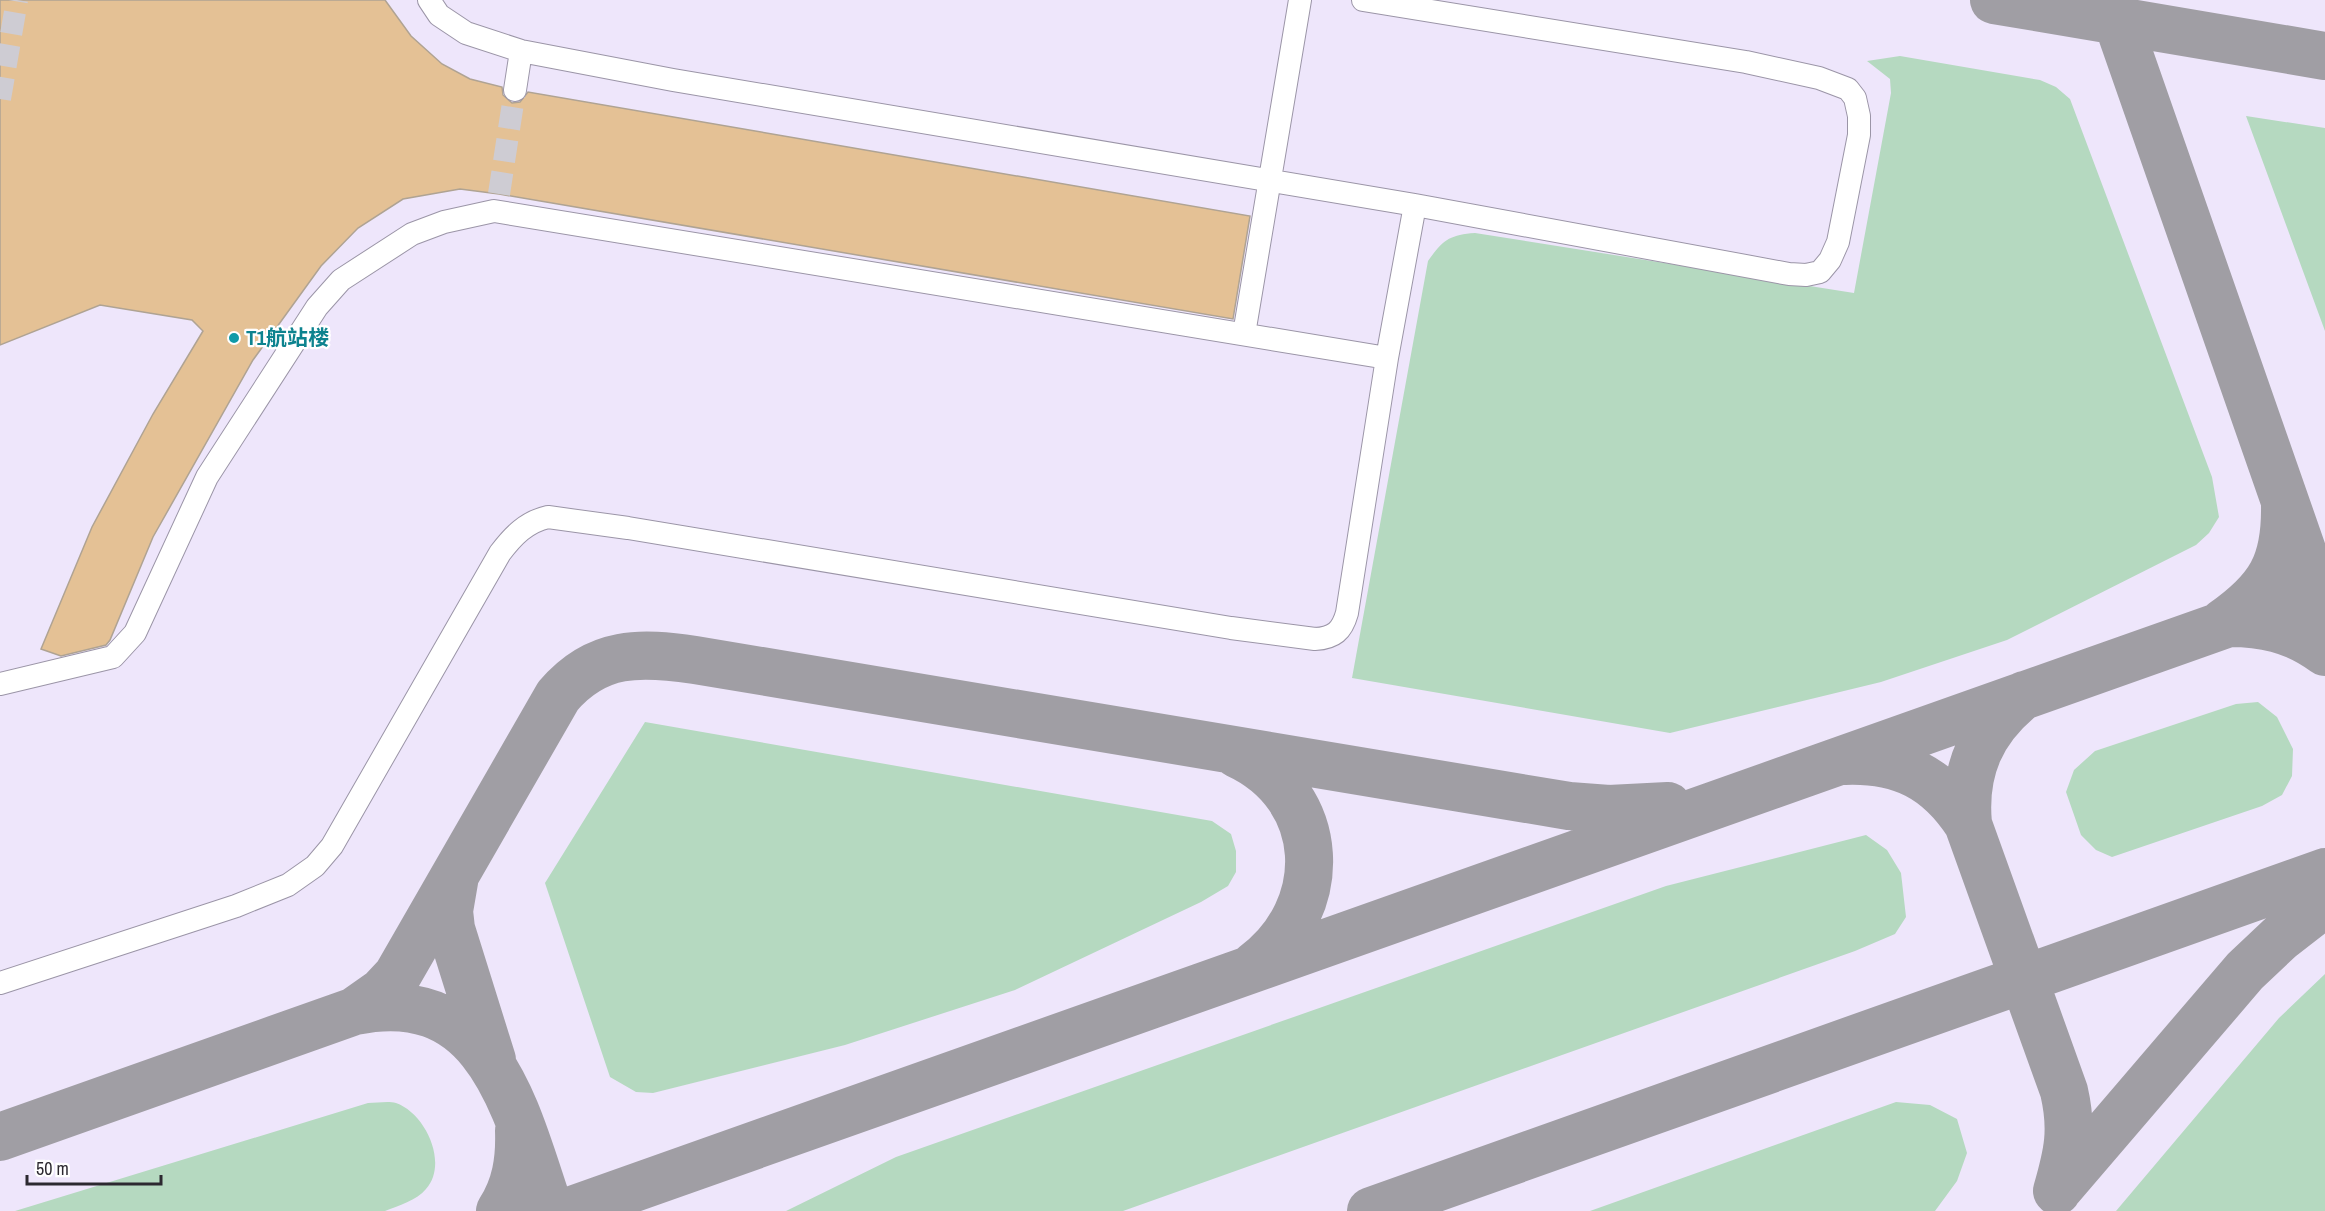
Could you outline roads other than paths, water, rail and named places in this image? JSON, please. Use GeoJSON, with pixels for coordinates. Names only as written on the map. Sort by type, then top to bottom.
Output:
{"type":"FeatureCollection","features":[{"type":"Feature","properties":{"kind":"lane"},"geometry":{"type":"LineString","coordinates":[[429,0],[439,15],[465,33],[521,51],[673,80],[1271,180],[1806,275],[1820,272],[1830,260],[1838,242],[1858,135],[1855,98],[1848,88],[1836,83],[1746,62],[1363,0]]}},
{"type":"Feature","properties":{"kind":"lane"},"geometry":{"type":"LineString","coordinates":[[1244,334],[1300,0]]}},
{"type":"Feature","properties":{"kind":"lane"},"geometry":{"type":"LineString","coordinates":[[515,90],[521,51]]}},
{"type":"Feature","properties":{"kind":"lane"},"geometry":{"type":"LineString","coordinates":[[0,684],[113,657],[135,633],[207,477],[317,307],[341,280],[412,234],[497,203],[1387,358]]}},
{"type":"Feature","properties":{"kind":"lane"},"geometry":{"type":"LineString","coordinates":[[0,983],[236,906],[288,885],[315,866],[332,846],[500,554],[512,538],[536,519],[548,517],[628,528],[1231,628],[1328,639],[1337,634],[1344,625],[1347,613],[1387,358],[1415,205]]}},
{"type":"Feature","properties":{"kind":"tunnel"},"geometry":{"type":"LineString","coordinates":[[0,99],[17,0]]}},
{"type":"Feature","properties":{"kind":"tunnel"},"geometry":{"type":"LineString","coordinates":[[499,194],[515,90]]}},
{"type":"Feature","properties":{"kind":"place","name":"T1航站楼"},"geometry":{"type":"Point","coordinates":[234,338]}}]}
